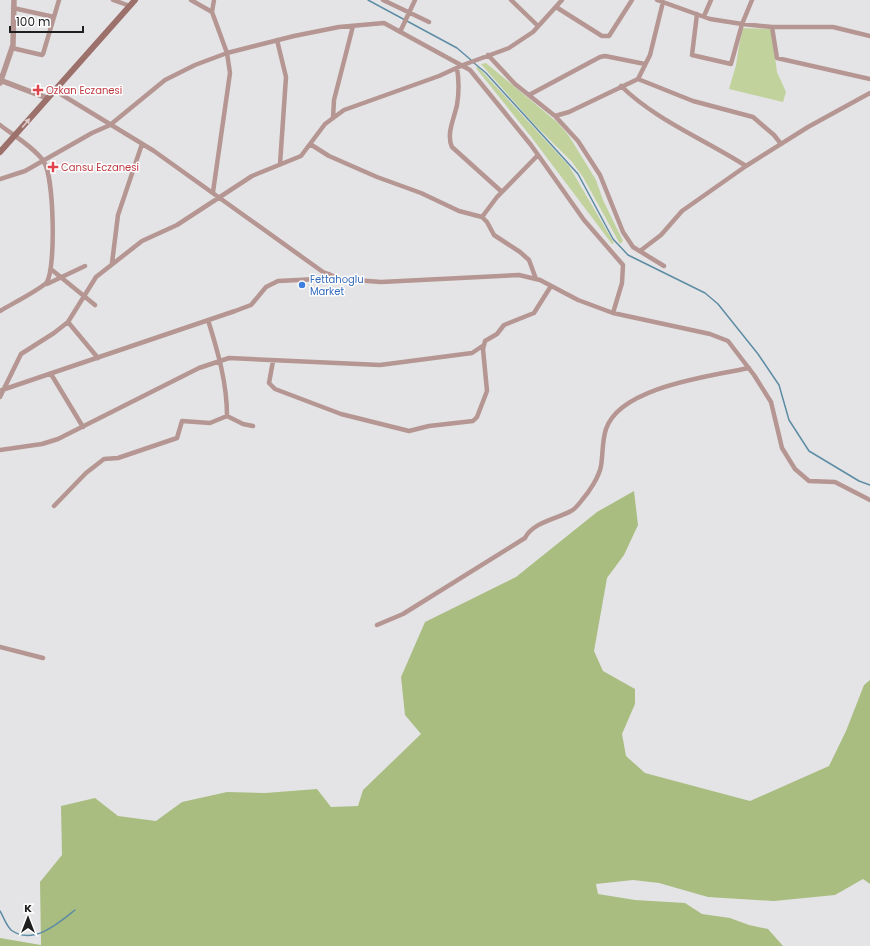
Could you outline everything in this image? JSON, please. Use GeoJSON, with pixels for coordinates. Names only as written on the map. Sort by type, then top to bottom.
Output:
{"type":"FeatureCollection","features":[{"type":"Feature","properties":{"kind":"main road"},"geometry":{"type":"LineString","coordinates":[[0,152],[136,0]]}},
{"type":"Feature","properties":{"kind":"street"},"geometry":{"type":"LineString","coordinates":[[14,0],[12,48],[0,81],[47,98]]}},
{"type":"Feature","properties":{"kind":"street"},"geometry":{"type":"LineString","coordinates":[[12,48],[42,55],[59,0]]}},
{"type":"Feature","properties":{"kind":"street"},"geometry":{"type":"LineString","coordinates":[[112,0],[130,6]]}},
{"type":"Feature","properties":{"kind":"street"},"geometry":{"type":"LineString","coordinates":[[191,0],[212,12]]}},
{"type":"Feature","properties":{"kind":"street"},"geometry":{"type":"LineString","coordinates":[[213,192],[230,73],[227,53],[212,12],[214,0]]}},
{"type":"Feature","properties":{"kind":"street"},"geometry":{"type":"LineString","coordinates":[[383,0],[429,22]]}},
{"type":"Feature","properties":{"kind":"street"},"geometry":{"type":"LineString","coordinates":[[400,32],[408,11],[415,0]]}},
{"type":"Feature","properties":{"kind":"street"},"geometry":{"type":"LineString","coordinates":[[511,0],[538,26]]}},
{"type":"Feature","properties":{"kind":"street"},"geometry":{"type":"LineString","coordinates":[[0,397],[1,390],[20,354],[54,333],[68,322],[96,277],[142,241],[177,225],[207,207],[219,196],[252,176],[301,156],[325,124],[344,110],[439,76],[479,58],[509,48],[533,32],[562,0]]}},
{"type":"Feature","properties":{"kind":"street"},"geometry":{"type":"LineString","coordinates":[[556,7],[602,36],[609,36],[632,0]]}},
{"type":"Feature","properties":{"kind":"street"},"geometry":{"type":"LineString","coordinates":[[657,0],[704,16],[742,24],[772,27],[833,27],[870,36]]}},
{"type":"Feature","properties":{"kind":"street"},"geometry":{"type":"LineString","coordinates":[[704,16],[712,0]]}},
{"type":"Feature","properties":{"kind":"street"},"geometry":{"type":"LineString","coordinates":[[697,14],[692,55],[731,64],[742,24],[752,0]]}},
{"type":"Feature","properties":{"kind":"street"},"geometry":{"type":"LineString","coordinates":[[555,116],[569,112],[638,79],[650,55],[663,2]]}},
{"type":"Feature","properties":{"kind":"street"},"geometry":{"type":"LineString","coordinates":[[13,8],[54,17]]}},
{"type":"Feature","properties":{"kind":"street"},"geometry":{"type":"LineString","coordinates":[[0,179],[25,171],[110,124],[165,80],[195,65],[227,53],[277,40],[340,27],[384,24],[470,70],[538,155],[584,220],[623,265],[622,283],[613,313]]}},
{"type":"Feature","properties":{"kind":"street"},"geometry":{"type":"LineString","coordinates":[[333,118],[334,100],[353,26]]}},
{"type":"Feature","properties":{"kind":"street"},"geometry":{"type":"LineString","coordinates":[[772,27],[777,58],[870,79]]}},
{"type":"Feature","properties":{"kind":"street"},"geometry":{"type":"LineString","coordinates":[[277,40],[286,84],[280,164]]}},
{"type":"Feature","properties":{"kind":"street"},"geometry":{"type":"LineString","coordinates":[[488,55],[529,95],[555,116],[578,141],[600,175],[623,232],[633,247],[664,266]]}},
{"type":"Feature","properties":{"kind":"street"},"geometry":{"type":"LineString","coordinates":[[529,95],[600,57],[605,56],[645,64]]}},
{"type":"Feature","properties":{"kind":"street"},"geometry":{"type":"LineString","coordinates":[[456,68],[459,81],[457,104],[449,141],[452,147],[502,192]]}},
{"type":"Feature","properties":{"kind":"street"},"geometry":{"type":"LineString","coordinates":[[638,79],[693,101],[753,117],[774,134],[781,144]]}},
{"type":"Feature","properties":{"kind":"street"},"geometry":{"type":"LineString","coordinates":[[621,86],[635,100],[746,166]]}},
{"type":"Feature","properties":{"kind":"street"},"geometry":{"type":"LineString","coordinates":[[54,90],[142,144],[219,196],[329,274],[341,279],[381,282],[519,275],[536,279],[578,300],[613,313],[710,334],[728,341],[749,368],[771,402],[782,448],[795,469],[809,481],[835,482],[870,500]]}},
{"type":"Feature","properties":{"kind":"street"},"geometry":{"type":"LineString","coordinates":[[640,251],[661,235],[682,211],[746,166],[843,106],[870,93]]}},
{"type":"Feature","properties":{"kind":"street"},"geometry":{"type":"LineString","coordinates":[[0,125],[44,161],[50,183],[53,240],[52,270],[46,284]]}},
{"type":"Feature","properties":{"kind":"street"},"geometry":{"type":"LineString","coordinates":[[112,264],[118,215],[142,144]]}},
{"type":"Feature","properties":{"kind":"street"},"geometry":{"type":"LineString","coordinates":[[310,144],[329,156],[377,177],[421,193],[459,211],[482,217],[487,222],[494,235],[520,252],[529,260],[536,279]]}},
{"type":"Feature","properties":{"kind":"street"},"geometry":{"type":"LineString","coordinates":[[482,217],[502,192],[538,155]]}},
{"type":"Feature","properties":{"kind":"street"},"geometry":{"type":"LineString","coordinates":[[0,311],[60,276],[85,266]]}},
{"type":"Feature","properties":{"kind":"street"},"geometry":{"type":"LineString","coordinates":[[52,270],[95,305]]}},
{"type":"Feature","properties":{"kind":"street"},"geometry":{"type":"LineString","coordinates":[[1,390],[52,374],[251,305],[266,287],[278,281],[318,279],[329,274]]}},
{"type":"Feature","properties":{"kind":"street"},"geometry":{"type":"LineString","coordinates":[[0,450],[42,444],[58,439],[199,368],[229,358],[380,365],[472,353],[484,344],[485,341],[496,334],[504,325],[534,313],[551,286]]}},
{"type":"Feature","properties":{"kind":"street"},"geometry":{"type":"LineString","coordinates":[[208,320],[220,361],[228,402],[228,416]]}},
{"type":"Feature","properties":{"kind":"street"},"geometry":{"type":"LineString","coordinates":[[68,322],[98,358]]}},
{"type":"Feature","properties":{"kind":"street"},"geometry":{"type":"LineString","coordinates":[[273,361],[269,383],[275,389],[341,414],[409,431],[429,426],[473,421],[477,417],[487,391],[484,344]]}},
{"type":"Feature","properties":{"kind":"street"},"geometry":{"type":"LineString","coordinates":[[377,625],[403,614],[525,538],[528,532],[555,516],[572,510],[589,490],[601,467],[606,429],[616,411],[631,400],[680,382],[749,368]]}},
{"type":"Feature","properties":{"kind":"street"},"geometry":{"type":"LineString","coordinates":[[52,374],[84,427]]}},
{"type":"Feature","properties":{"kind":"street"},"geometry":{"type":"LineString","coordinates":[[228,416],[242,424],[253,426]]}},
{"type":"Feature","properties":{"kind":"street"},"geometry":{"type":"LineString","coordinates":[[54,506],[86,473],[104,459],[118,458],[177,438],[182,421],[210,423],[228,416]]}},
{"type":"Feature","properties":{"kind":"street"},"geometry":{"type":"LineString","coordinates":[[0,647],[43,658]]}},
{"type":"Feature","properties":{"kind":"green space"},"geometry":{"type":"Polygon","coordinates":[[[742,28],[770,29],[777,72],[786,92],[783,102],[729,89],[736,65],[742,28]]]}},
{"type":"Feature","properties":{"kind":"green space"},"geometry":{"type":"Polygon","coordinates":[[[486,63],[558,123],[569,136],[596,180],[603,200],[623,241],[620,244],[583,177],[572,162],[533,123],[481,64],[486,63]]]}},
{"type":"Feature","properties":{"kind":"green space"},"geometry":{"type":"Polygon","coordinates":[[[478,67],[569,166],[614,243],[612,244],[532,138],[476,68],[478,67]]]}},
{"type":"Feature","properties":{"kind":"green space"},"geometry":{"type":"Polygon","coordinates":[[[634,491],[638,525],[624,555],[607,578],[594,651],[603,671],[635,689],[635,704],[622,734],[626,756],[645,773],[750,801],[829,766],[846,731],[864,685],[870,680],[870,884],[863,879],[835,895],[774,901],[708,897],[659,883],[633,880],[596,884],[598,894],[635,900],[685,903],[702,914],[730,918],[749,925],[768,929],[783,946],[0,946],[0,938],[41,945],[40,882],[62,855],[61,806],[95,798],[118,816],[156,821],[182,802],[227,792],[265,793],[317,789],[331,807],[358,806],[363,790],[421,734],[405,715],[401,677],[425,622],[516,577],[597,512],[634,491]]]}},
{"type":"Feature","properties":{"kind":"waterway"},"geometry":{"type":"LineString","coordinates":[[368,0],[457,48],[471,60]]}},
{"type":"Feature","properties":{"kind":"waterway"},"geometry":{"type":"LineString","coordinates":[[474,63],[486,73],[578,174],[613,239],[628,255],[705,293],[718,304],[758,354],[779,385],[789,420],[809,451],[859,481],[870,485]]}},
{"type":"Feature","properties":{"kind":"waterway"},"geometry":{"type":"LineString","coordinates":[[0,911],[11,930],[19,934],[28,935],[45,931],[75,910]]}},
{"type":"Feature","properties":{"kind":"place","name":"Ozkan Eczanesi"},"geometry":{"type":"Point","coordinates":[38,90]}},
{"type":"Feature","properties":{"kind":"place","name":"Cansu Eczanesi"},"geometry":{"type":"Point","coordinates":[53,167]}},
{"type":"Feature","properties":{"kind":"place","name":"Fettahoglu Market"},"geometry":{"type":"Point","coordinates":[302,285]}}]}
